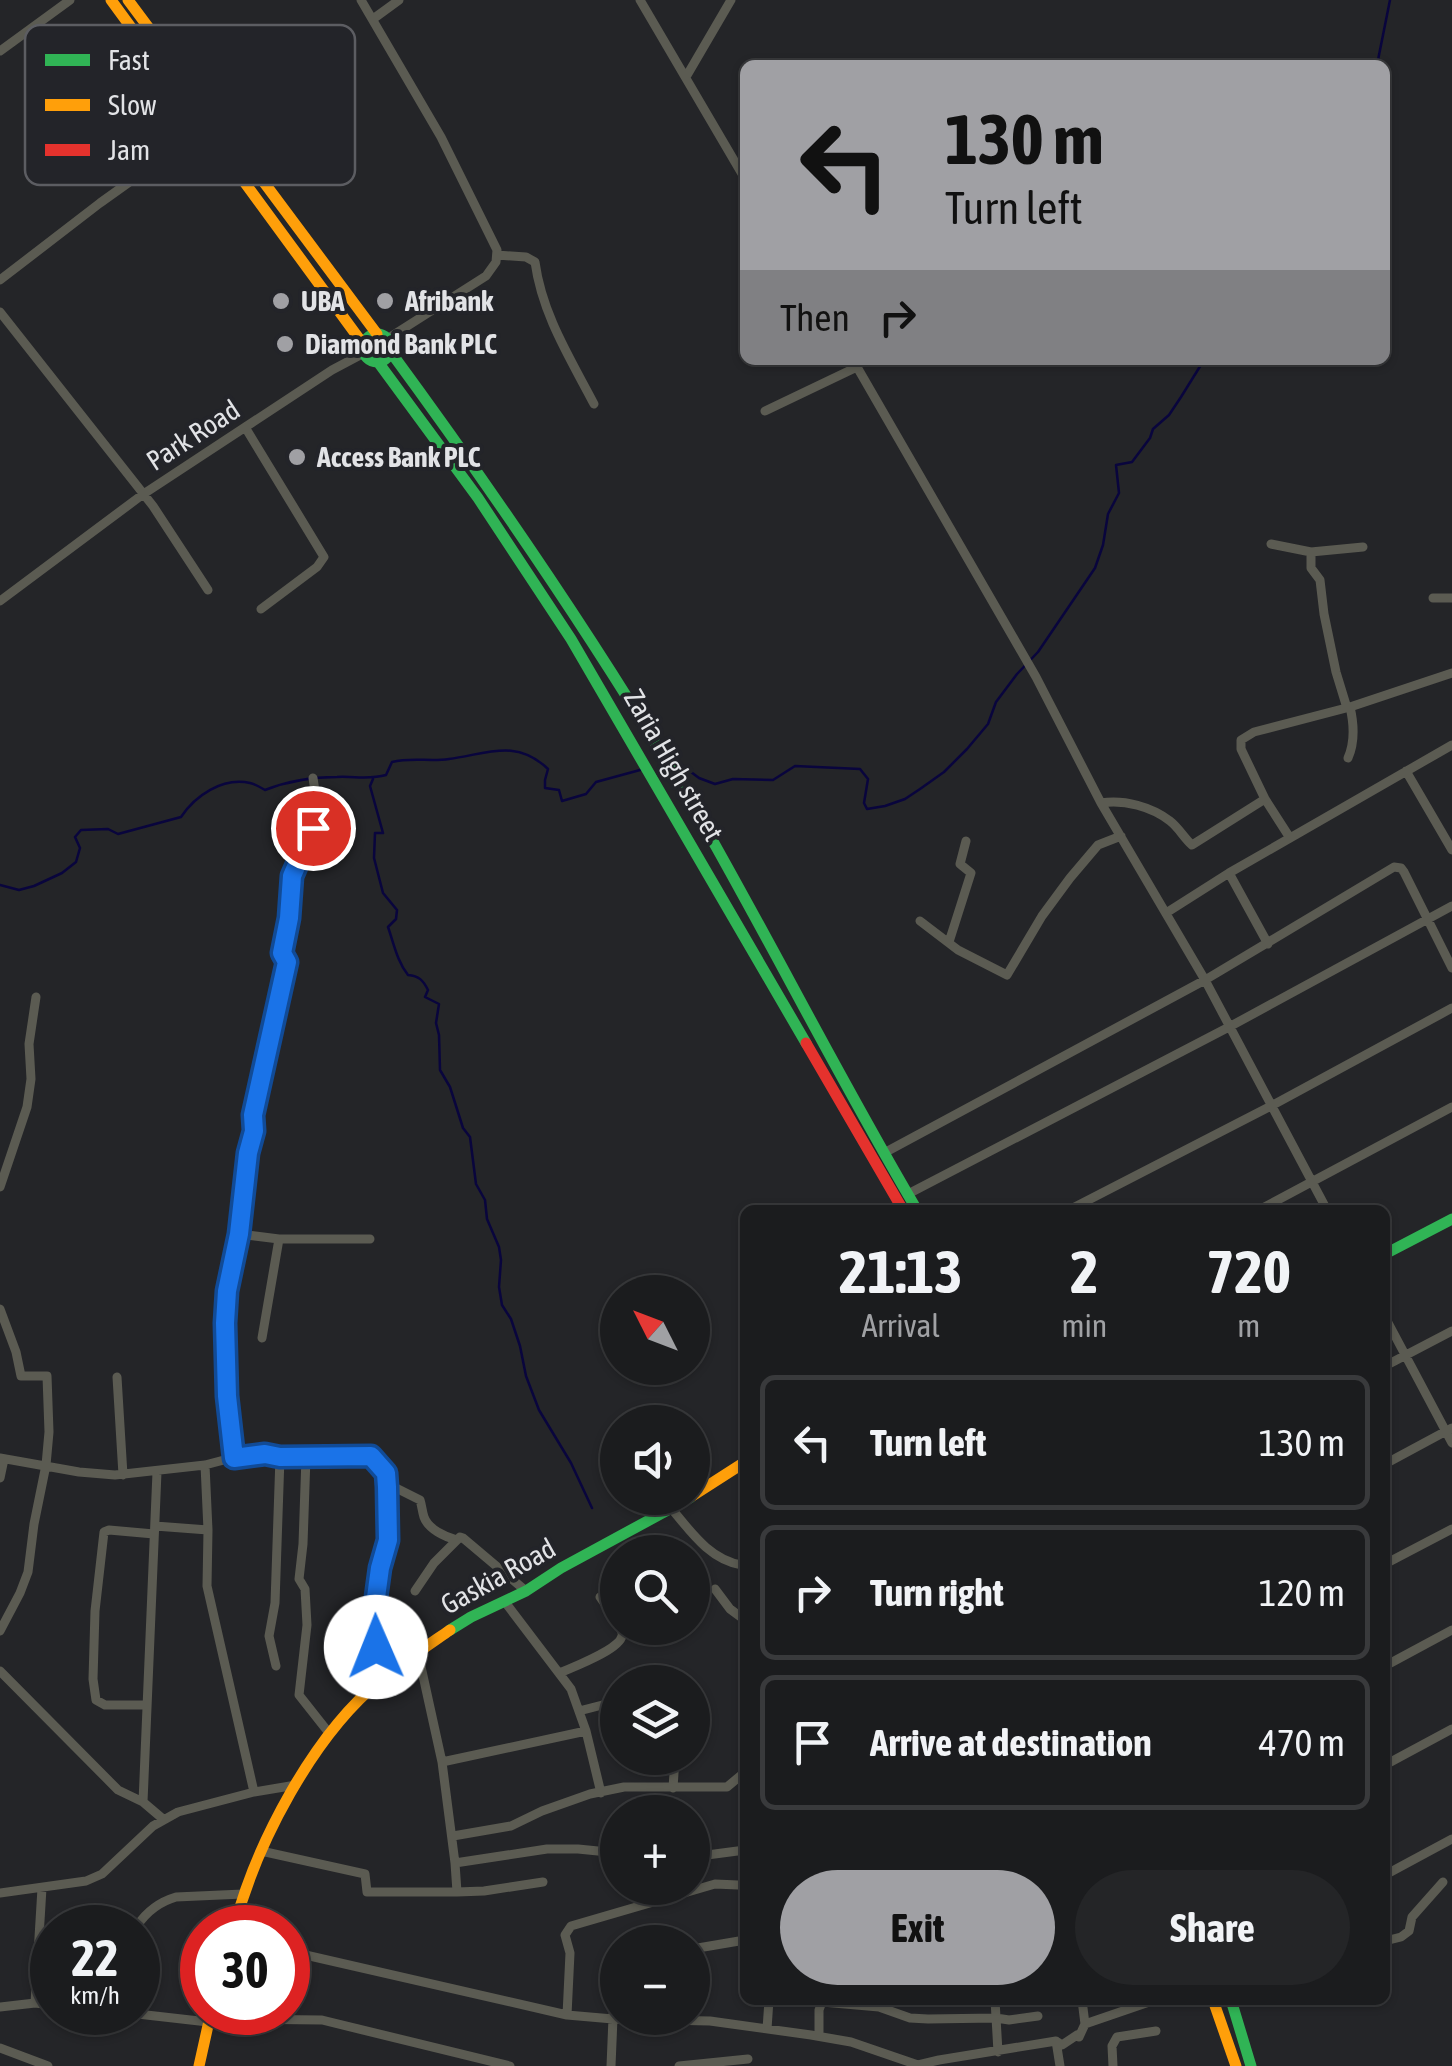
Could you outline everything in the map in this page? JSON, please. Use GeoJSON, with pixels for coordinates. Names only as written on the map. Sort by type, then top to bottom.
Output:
{"type":"FeatureCollection","features":[{"type":"Feature","properties":{"kind":"main road"},"geometry":{"type":"LineString","coordinates":[[112,0],[130,25]]}},
{"type":"Feature","properties":{"kind":"main road","name":"Zaria High street"},"geometry":{"type":"LineString","coordinates":[[128,0],[147,25]]}},
{"type":"Feature","properties":{"kind":"main road"},"geometry":{"type":"LineString","coordinates":[[246,185],[369,360],[378,362],[386,358],[385,342],[368,337],[364,348]]}},
{"type":"Feature","properties":{"kind":"main road","name":"Zaria High street"},"geometry":{"type":"LineString","coordinates":[[267,185],[385,342],[584,626],[686,794],[914,1205]]}},
{"type":"Feature","properties":{"kind":"main road","name":"Zaria High street"},"geometry":{"type":"LineString","coordinates":[[378,362],[516,551],[571,639],[899,1205]]}},
{"type":"Feature","properties":{"kind":"main road"},"geometry":{"type":"LineString","coordinates":[[1390,1251],[1452,1219]]}},
{"type":"Feature","properties":{"kind":"main road","name":"Gaskia Road"},"geometry":{"type":"LineString","coordinates":[[710,1484],[740,1465]]}},
{"type":"Feature","properties":{"kind":"main road","name":"Gaskia Road"},"geometry":{"type":"LineString","coordinates":[[240,1905],[261,1852],[296,1785],[329,1733],[379,1682],[471,1617],[526,1592],[561,1568],[658,1515]]}},
{"type":"Feature","properties":{"kind":"main road"},"geometry":{"type":"LineString","coordinates":[[1216,2005],[1236,2066]]}},
{"type":"Feature","properties":{"kind":"main road"},"geometry":{"type":"LineString","coordinates":[[1233,2005],[1251,2066]]}},
{"type":"Feature","properties":{"kind":"main road"},"geometry":{"type":"LineString","coordinates":[[199,2066],[206,2035]]}},
{"type":"Feature","properties":{"kind":"street"},"geometry":{"type":"LineString","coordinates":[[36,25],[70,0]]}},
{"type":"Feature","properties":{"kind":"street"},"geometry":{"type":"LineString","coordinates":[[361,0],[441,137],[493,239],[497,255],[486,276],[385,342]]}},
{"type":"Feature","properties":{"kind":"street"},"geometry":{"type":"LineString","coordinates":[[373,19],[399,0]]}},
{"type":"Feature","properties":{"kind":"street"},"geometry":{"type":"LineString","coordinates":[[640,0],[740,170]]}},
{"type":"Feature","properties":{"kind":"street"},"geometry":{"type":"LineString","coordinates":[[686,77],[731,0]]}},
{"type":"Feature","properties":{"kind":"street"},"geometry":{"type":"LineString","coordinates":[[0,51],[25,33]]}},
{"type":"Feature","properties":{"kind":"street"},"geometry":{"type":"LineString","coordinates":[[0,280],[125,185]]}},
{"type":"Feature","properties":{"kind":"street"},"geometry":{"type":"LineString","coordinates":[[497,255],[526,257],[535,262],[538,289],[594,404]]}},
{"type":"Feature","properties":{"kind":"street","name":"Park Road"},"geometry":{"type":"LineString","coordinates":[[0,312],[142,495],[364,348]]}},
{"type":"Feature","properties":{"kind":"street"},"geometry":{"type":"LineString","coordinates":[[765,411],[853,365]]}},
{"type":"Feature","properties":{"kind":"street"},"geometry":{"type":"LineString","coordinates":[[856,365],[1036,678],[1325,1205]]}},
{"type":"Feature","properties":{"kind":"street"},"geometry":{"type":"LineString","coordinates":[[245,427],[324,556],[317,567],[260,608]]}},
{"type":"Feature","properties":{"kind":"street"},"geometry":{"type":"LineString","coordinates":[[0,601],[142,495],[208,590]]}},
{"type":"Feature","properties":{"kind":"street"},"geometry":{"type":"LineString","coordinates":[[1271,544],[1311,552],[1363,547]]}},
{"type":"Feature","properties":{"kind":"street"},"geometry":{"type":"LineString","coordinates":[[1311,552],[1311,568],[1320,580],[1336,672],[1349,707],[1353,731],[1348,758]]}},
{"type":"Feature","properties":{"kind":"street"},"geometry":{"type":"LineString","coordinates":[[1434,598],[1452,598]]}},
{"type":"Feature","properties":{"kind":"street"},"geometry":{"type":"LineString","coordinates":[[1290,838],[1265,799],[1241,749],[1241,740],[1254,732],[1349,707],[1452,673]]}},
{"type":"Feature","properties":{"kind":"street"},"geometry":{"type":"LineString","coordinates":[[1166,912],[1452,745]]}},
{"type":"Feature","properties":{"kind":"street"},"geometry":{"type":"LineString","coordinates":[[1406,771],[1452,850]]}},
{"type":"Feature","properties":{"kind":"street"},"geometry":{"type":"LineString","coordinates":[[234,1458],[227,1396],[227,1291],[239,1234],[253,1115],[287,962],[282,953],[292,876],[313,828],[313,778]]}},
{"type":"Feature","properties":{"kind":"street"},"geometry":{"type":"LineString","coordinates":[[1102,803],[1121,802],[1154,812],[1172,823],[1192,844],[1265,799]]}},
{"type":"Feature","properties":{"kind":"street"},"geometry":{"type":"LineString","coordinates":[[920,922],[958,950],[1006,975],[1070,878],[1098,845],[1121,836]]}},
{"type":"Feature","properties":{"kind":"street"},"geometry":{"type":"LineString","coordinates":[[949,942],[971,873],[960,864],[966,841]]}},
{"type":"Feature","properties":{"kind":"street"},"geometry":{"type":"LineString","coordinates":[[884,1153],[1204,980],[1397,866],[1404,872],[1452,968]]}},
{"type":"Feature","properties":{"kind":"street"},"geometry":{"type":"LineString","coordinates":[[1229,873],[1268,944]]}},
{"type":"Feature","properties":{"kind":"street"},"geometry":{"type":"LineString","coordinates":[[908,1194],[1452,906]]}},
{"type":"Feature","properties":{"kind":"street"},"geometry":{"type":"LineString","coordinates":[[0,1186],[27,1106],[31,1079],[29,1044],[36,997]]}},
{"type":"Feature","properties":{"kind":"street"},"geometry":{"type":"LineString","coordinates":[[1079,1205],[1452,1008]]}},
{"type":"Feature","properties":{"kind":"street"},"geometry":{"type":"LineString","coordinates":[[1268,1205],[1452,1107]]}},
{"type":"Feature","properties":{"kind":"street"},"geometry":{"type":"LineString","coordinates":[[239,1234],[370,1239]]}},
{"type":"Feature","properties":{"kind":"street"},"geometry":{"type":"LineString","coordinates":[[262,1338],[279,1238]]}},
{"type":"Feature","properties":{"kind":"street"},"geometry":{"type":"LineString","coordinates":[[0,1309],[21,1376],[48,1376],[49,1432],[28,1572],[0,1631]]}},
{"type":"Feature","properties":{"kind":"street"},"geometry":{"type":"LineString","coordinates":[[1390,1326],[1449,1430],[1452,1443]]}},
{"type":"Feature","properties":{"kind":"street"},"geometry":{"type":"LineString","coordinates":[[1390,1364],[1452,1331]]}},
{"type":"Feature","properties":{"kind":"street"},"geometry":{"type":"LineString","coordinates":[[117,1377],[123,1475]]}},
{"type":"Feature","properties":{"kind":"street"},"geometry":{"type":"LineString","coordinates":[[1390,1461],[1449,1430]]}},
{"type":"Feature","properties":{"kind":"street"},"geometry":{"type":"LineString","coordinates":[[0,1478],[2,1458],[79,1472],[123,1475],[265,1454],[371,1456],[386,1473],[388,1540],[374,1612],[379,1682]]}},
{"type":"Feature","properties":{"kind":"street"},"geometry":{"type":"LineString","coordinates":[[276,1666],[269,1636],[275,1603],[280,1457]]}},
{"type":"Feature","properties":{"kind":"street"},"geometry":{"type":"LineString","coordinates":[[306,1457],[299,1579],[305,1589],[307,1625],[299,1694],[329,1733]]}},
{"type":"Feature","properties":{"kind":"street"},"geometry":{"type":"LineString","coordinates":[[205,1465],[207,1586],[254,1792]]}},
{"type":"Feature","properties":{"kind":"street"},"geometry":{"type":"LineString","coordinates":[[143,1802],[157,1472]]}},
{"type":"Feature","properties":{"kind":"street"},"geometry":{"type":"LineString","coordinates":[[386,1483],[420,1500],[430,1526],[457,1540]]}},
{"type":"Feature","properties":{"kind":"street"},"geometry":{"type":"LineString","coordinates":[[677,1515],[704,1546],[728,1563],[740,1565]]}},
{"type":"Feature","properties":{"kind":"street"},"geometry":{"type":"LineString","coordinates":[[1390,1561],[1452,1529]]}},
{"type":"Feature","properties":{"kind":"street"},"geometry":{"type":"LineString","coordinates":[[145,1705],[105,1704],[96,1700],[95,1611],[104,1532],[208,1530]]}},
{"type":"Feature","properties":{"kind":"street"},"geometry":{"type":"LineString","coordinates":[[415,1592],[434,1562],[460,1537],[526,1592]]}},
{"type":"Feature","properties":{"kind":"street"},"geometry":{"type":"LineString","coordinates":[[714,1589],[740,1616]]}},
{"type":"Feature","properties":{"kind":"street"},"geometry":{"type":"LineString","coordinates":[[505,1602],[571,1689],[580,1708],[601,1793]]}},
{"type":"Feature","properties":{"kind":"street"},"geometry":{"type":"LineString","coordinates":[[1390,1663],[1452,1630]]}},
{"type":"Feature","properties":{"kind":"street"},"geometry":{"type":"LineString","coordinates":[[560,1672],[615,1645]]}},
{"type":"Feature","properties":{"kind":"street"},"geometry":{"type":"LineString","coordinates":[[418,1653],[442,1762],[457,1892]]}},
{"type":"Feature","properties":{"kind":"street"},"geometry":{"type":"LineString","coordinates":[[1,1673],[118,1790],[143,1802],[164,1819]]}},
{"type":"Feature","properties":{"kind":"street"},"geometry":{"type":"LineString","coordinates":[[578,1711],[600,1706]]}},
{"type":"Feature","properties":{"kind":"street"},"geometry":{"type":"LineString","coordinates":[[1390,1762],[1452,1729]]}},
{"type":"Feature","properties":{"kind":"street"},"geometry":{"type":"LineString","coordinates":[[442,1762],[586,1731]]}},
{"type":"Feature","properties":{"kind":"street"},"geometry":{"type":"LineString","coordinates":[[672,1788],[673,1775]]}},
{"type":"Feature","properties":{"kind":"street"},"geometry":{"type":"LineString","coordinates":[[453,1836],[511,1826],[575,1798],[624,1788],[727,1787],[740,1776]]}},
{"type":"Feature","properties":{"kind":"street"},"geometry":{"type":"LineString","coordinates":[[0,1892],[86,1881],[102,1874],[153,1826],[178,1812],[296,1785]]}},
{"type":"Feature","properties":{"kind":"street"},"geometry":{"type":"LineString","coordinates":[[1390,1872],[1451,1841]]}},
{"type":"Feature","properties":{"kind":"street"},"geometry":{"type":"LineString","coordinates":[[455,1863],[546,1848],[600,1851]]}},
{"type":"Feature","properties":{"kind":"street"},"geometry":{"type":"LineString","coordinates":[[710,1855],[740,1851]]}},
{"type":"Feature","properties":{"kind":"street"},"geometry":{"type":"LineString","coordinates":[[261,1852],[365,1874],[367,1892],[484,1891],[543,1882]]}},
{"type":"Feature","properties":{"kind":"street"},"geometry":{"type":"LineString","coordinates":[[1390,1940],[1409,1931],[1412,1917],[1443,1882]]}},
{"type":"Feature","properties":{"kind":"street"},"geometry":{"type":"LineString","coordinates":[[566,2015],[570,1953],[564,1936],[571,1926],[715,1884],[738,1886]]}},
{"type":"Feature","properties":{"kind":"street"},"geometry":{"type":"LineString","coordinates":[[41,1905],[42,1888]]}},
{"type":"Feature","properties":{"kind":"street"},"geometry":{"type":"LineString","coordinates":[[158,1905],[176,1897],[243,1894]]}},
{"type":"Feature","properties":{"kind":"street"},"geometry":{"type":"LineString","coordinates":[[710,1946],[740,1941]]}},
{"type":"Feature","properties":{"kind":"street"},"geometry":{"type":"LineString","coordinates":[[310,1956],[566,2015],[600,2018]]}},
{"type":"Feature","properties":{"kind":"street"},"geometry":{"type":"LineString","coordinates":[[0,2007],[30,2004]]}},
{"type":"Feature","properties":{"kind":"street"},"geometry":{"type":"LineString","coordinates":[[767,2029],[769,2005]]}},
{"type":"Feature","properties":{"kind":"street"},"geometry":{"type":"LineString","coordinates":[[819,2036],[821,2005]]}},
{"type":"Feature","properties":{"kind":"street"},"geometry":{"type":"LineString","coordinates":[[856,2005],[879,2007],[910,2018],[1010,2020],[1038,2016]]}},
{"type":"Feature","properties":{"kind":"street"},"geometry":{"type":"LineString","coordinates":[[995,2005],[998,2052]]}},
{"type":"Feature","properties":{"kind":"street"},"geometry":{"type":"LineString","coordinates":[[710,2022],[850,2042],[918,2065],[1056,2041],[1062,2044],[1077,2035],[1080,2038],[1085,2024],[1083,2005]]}},
{"type":"Feature","properties":{"kind":"street"},"geometry":{"type":"LineString","coordinates":[[1085,2024],[1141,2005]]}},
{"type":"Feature","properties":{"kind":"street"},"geometry":{"type":"LineString","coordinates":[[310,2020],[510,2066]]}},
{"type":"Feature","properties":{"kind":"street"},"geometry":{"type":"LineString","coordinates":[[1113,2066],[1116,2036],[1156,2031]]}},
{"type":"Feature","properties":{"kind":"street"},"geometry":{"type":"LineString","coordinates":[[611,2066],[612,2035]]}},
{"type":"Feature","properties":{"kind":"street"},"geometry":{"type":"LineString","coordinates":[[1056,2041],[1060,2066]]}},
{"type":"Feature","properties":{"kind":"street"},"geometry":{"type":"LineString","coordinates":[[0,2048],[48,2066]]}},
{"type":"Feature","properties":{"kind":"street"},"geometry":{"type":"LineString","coordinates":[[679,2066],[748,2059]]}},
{"type":"Feature","properties":{"kind":"waterway"},"geometry":{"type":"LineString","coordinates":[[1378,60],[1390,0]]}},
{"type":"Feature","properties":{"kind":"waterway"},"geometry":{"type":"LineString","coordinates":[[672,764],[679,763],[715,784],[733,779],[773,780],[795,766],[860,769],[868,779],[864,803],[867,809],[905,799],[944,772],[988,724],[996,702],[1038,652],[1095,568],[1108,514],[1119,493],[1116,465],[1132,462],[1201,365]]}},
{"type":"Feature","properties":{"kind":"waterway"},"geometry":{"type":"LineString","coordinates":[[0,885],[19,890],[62,873],[76,862],[80,848],[75,837],[81,830],[108,829],[118,834],[181,817],[202,795],[229,783],[250,783],[265,790],[310,779],[368,778],[386,775],[392,762],[442,760],[501,750],[524,754],[548,769],[545,788],[559,790],[562,801],[586,794],[596,782],[640,770]]}},
{"type":"Feature","properties":{"kind":"waterway"},"geometry":{"type":"LineString","coordinates":[[373,779],[370,786],[383,833],[375,833],[374,858],[383,893],[397,910],[396,919],[388,927],[404,970],[424,984],[428,990],[425,997],[439,1004],[436,1023],[440,1070],[470,1137],[476,1184],[499,1247],[502,1305],[511,1319],[539,1410],[592,1508]]}},
{"type":"Feature","properties":{"kind":"traffic: fast"},"geometry":{"type":"LineString","coordinates":[[377,334],[387,338],[391,348],[387,358],[377,362],[367,358],[363,348],[367,338],[377,334]]}},
{"type":"Feature","properties":{"kind":"traffic: fast"},"geometry":{"type":"LineString","coordinates":[[390,351],[543,568],[651,735],[914,1205]]}},
{"type":"Feature","properties":{"kind":"traffic: fast"},"geometry":{"type":"LineString","coordinates":[[378,362],[478,498],[571,639],[806,1043]]}},
{"type":"Feature","properties":{"kind":"traffic: fast"},"geometry":{"type":"LineString","coordinates":[[1390,1251],[1452,1219]]}},
{"type":"Feature","properties":{"kind":"traffic: fast"},"geometry":{"type":"LineString","coordinates":[[450,1630],[659,1515]]}},
{"type":"Feature","properties":{"kind":"traffic: fast"},"geometry":{"type":"LineString","coordinates":[[1233,2005],[1251,2066]]}},
{"type":"Feature","properties":{"kind":"traffic: slow"},"geometry":{"type":"LineString","coordinates":[[111,0],[129,25]]}},
{"type":"Feature","properties":{"kind":"traffic: slow"},"geometry":{"type":"LineString","coordinates":[[128,0],[147,25]]}},
{"type":"Feature","properties":{"kind":"traffic: slow"},"geometry":{"type":"LineString","coordinates":[[247,185],[363,344]]}},
{"type":"Feature","properties":{"kind":"traffic: slow"},"geometry":{"type":"LineString","coordinates":[[266,185],[377,334]]}},
{"type":"Feature","properties":{"kind":"traffic: slow"},"geometry":{"type":"LineString","coordinates":[[710,1484],[740,1465]]}},
{"type":"Feature","properties":{"kind":"traffic: slow"},"geometry":{"type":"LineString","coordinates":[[241,1905],[272,1827],[332,1730],[389,1673],[450,1630]]}},
{"type":"Feature","properties":{"kind":"traffic: slow"},"geometry":{"type":"LineString","coordinates":[[1215,2005],[1236,2066]]}},
{"type":"Feature","properties":{"kind":"traffic: slow"},"geometry":{"type":"LineString","coordinates":[[199,2066],[206,2035]]}},
{"type":"Feature","properties":{"kind":"traffic: jam"},"geometry":{"type":"LineString","coordinates":[[806,1043],[900,1205]]}},
{"type":"Feature","properties":{"kind":"place","name":"UBA"},"geometry":{"type":"Point","coordinates":[281,301]}},
{"type":"Feature","properties":{"kind":"place","name":"Afribank"},"geometry":{"type":"Point","coordinates":[385,301]}},
{"type":"Feature","properties":{"kind":"place","name":"Diamond Bank PLC"},"geometry":{"type":"Point","coordinates":[285,344]}},
{"type":"Feature","properties":{"kind":"place","name":"Access Bank PLC"},"geometry":{"type":"Point","coordinates":[297,457]}},
{"type":"Feature","properties":{"kind":"route"},"geometry":{"type":"LineString","coordinates":[[313,828],[292,876],[282,953],[287,962],[253,1115],[239,1234],[227,1291],[227,1396],[234,1458],[265,1454],[371,1456],[386,1473],[388,1540],[374,1612],[376,1647]]}}]}
